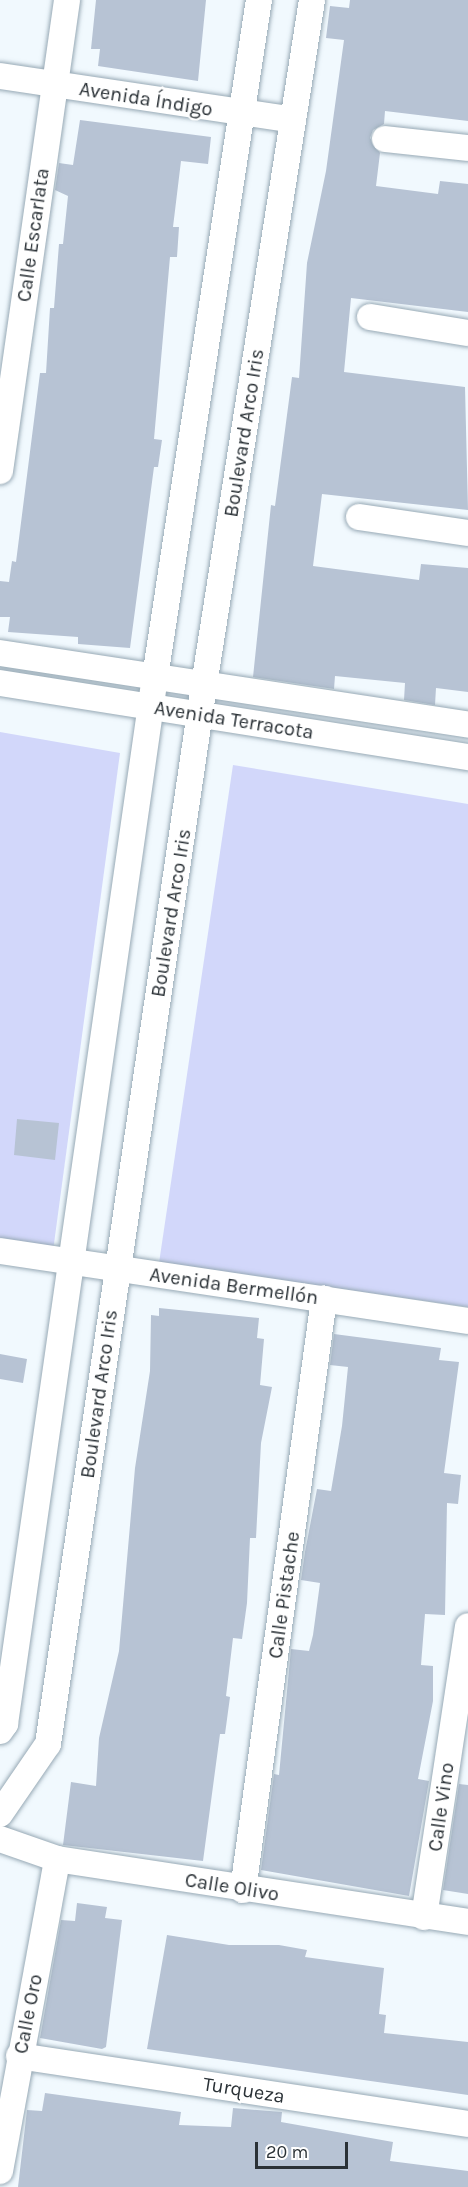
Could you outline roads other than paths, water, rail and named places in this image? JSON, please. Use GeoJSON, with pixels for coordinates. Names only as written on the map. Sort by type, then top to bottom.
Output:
{"type":"FeatureCollection","features":[{"type":"Feature","properties":{"kind":"street","name":"Calle Escarlata"},"geometry":{"type":"LineString","coordinates":[[0,471],[67,0]]}},
{"type":"Feature","properties":{"kind":"street"},"geometry":{"type":"LineString","coordinates":[[0,1731],[5,1724],[155,677],[259,0]]}},
{"type":"Feature","properties":{"kind":"street","name":"Boulevard Arco Iris"},"geometry":{"type":"LineString","coordinates":[[0,1814],[48,1744],[204,685],[312,0]]}},
{"type":"Feature","properties":{"kind":"street","name":"Avenida Índigo"},"geometry":{"type":"LineString","coordinates":[[0,76],[293,120]]}},
{"type":"Feature","properties":{"kind":"street"},"geometry":{"type":"LineString","coordinates":[[386,139],[468,148]]}},
{"type":"Feature","properties":{"kind":"street"},"geometry":{"type":"LineString","coordinates":[[370,317],[468,333]]}},
{"type":"Feature","properties":{"kind":"street"},"geometry":{"type":"LineString","coordinates":[[359,517],[468,534]]}},
{"type":"Feature","properties":{"kind":"street","name":"Avenida Terracota"},"geometry":{"type":"LineString","coordinates":[[0,653],[468,725]]}},
{"type":"Feature","properties":{"kind":"street","name":"Avenida Terracota"},"geometry":{"type":"LineString","coordinates":[[0,683],[468,757]]}},
{"type":"Feature","properties":{"kind":"street","name":"Avenida Bermellón"},"geometry":{"type":"LineString","coordinates":[[0,1251],[468,1321]]}},
{"type":"Feature","properties":{"kind":"street","name":"Calle Pistache"},"geometry":{"type":"LineString","coordinates":[[243,1890],[324,1299]]}},
{"type":"Feature","properties":{"kind":"street","name":"Calle Vino"},"geometry":{"type":"LineString","coordinates":[[424,1917],[460,1736],[468,1626]]}},
{"type":"Feature","properties":{"kind":"street","name":"Calle Olivo"},"geometry":{"type":"LineString","coordinates":[[0,1839],[57,1858],[243,1890],[468,1922]]}},
{"type":"Feature","properties":{"kind":"street","name":"Calle Oro"},"geometry":{"type":"LineString","coordinates":[[0,2170],[57,1858]]}},
{"type":"Feature","properties":{"kind":"street","name":"Turqueza"},"geometry":{"type":"LineString","coordinates":[[20,2056],[468,2124]]}}]}
